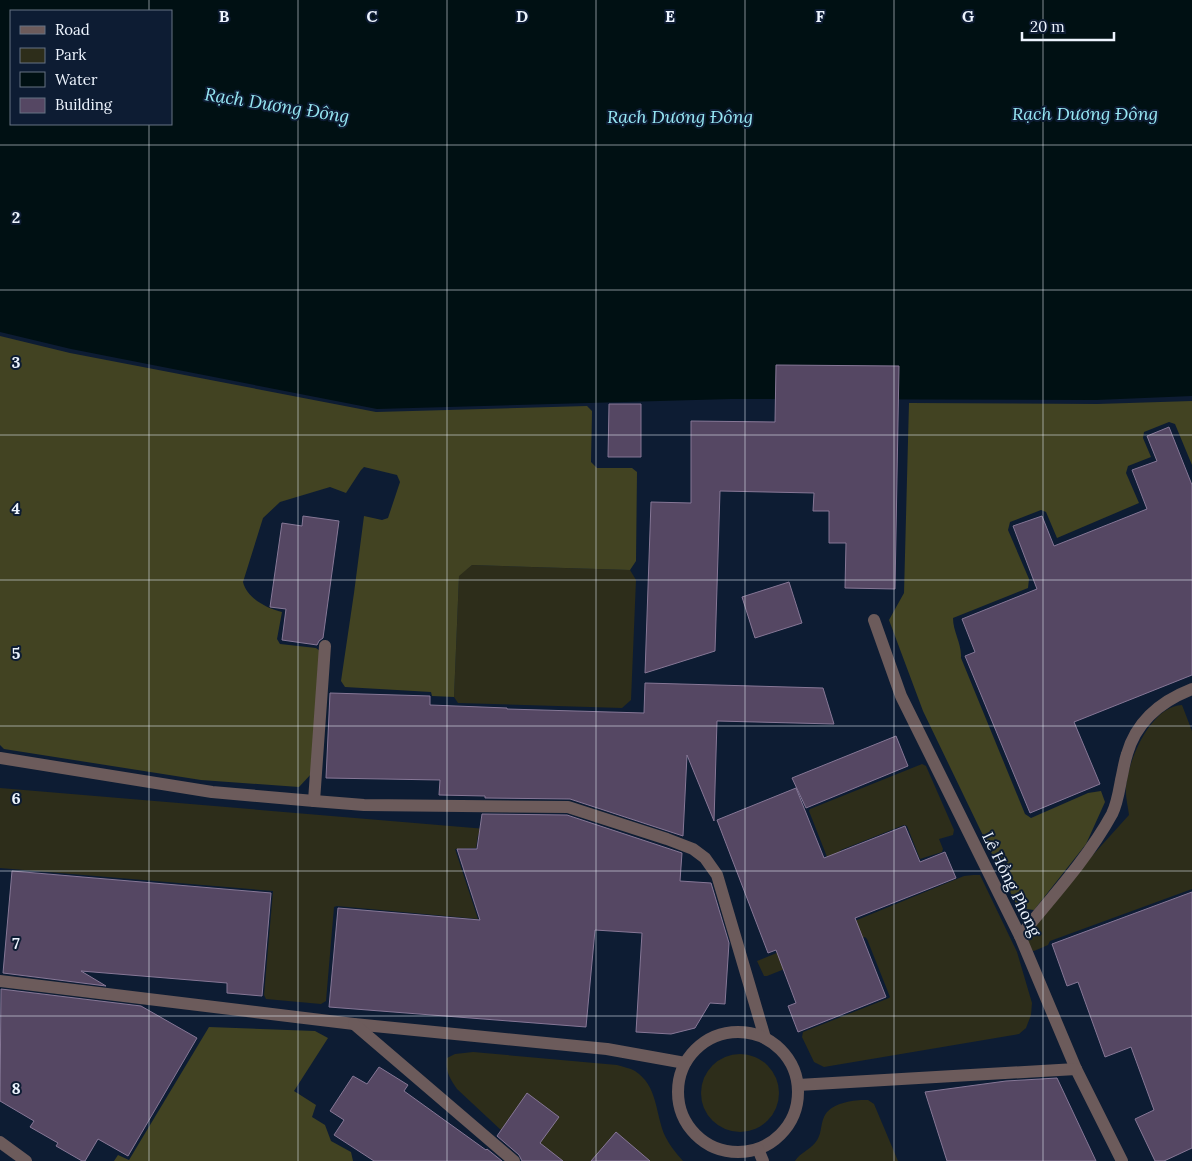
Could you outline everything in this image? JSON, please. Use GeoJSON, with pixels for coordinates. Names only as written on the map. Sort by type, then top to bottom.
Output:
{"type":"FeatureCollection","features":[{"type":"Feature","properties":{"kind":"street","name":"Lê Hồng Phong"},"geometry":{"type":"LineString","coordinates":[[874,620],[901,696],[1020,936],[1076,1069],[1122,1161]]}},
{"type":"Feature","properties":{"kind":"street"},"geometry":{"type":"LineString","coordinates":[[314,801],[325,646]]}},
{"type":"Feature","properties":{"kind":"street"},"geometry":{"type":"LineString","coordinates":[[1020,936],[1069,876],[1114,812],[1127,754],[1136,731],[1154,710],[1192,689]]}},
{"type":"Feature","properties":{"kind":"street"},"geometry":{"type":"LineString","coordinates":[[0,758],[212,792],[314,801],[364,805],[568,807],[667,839],[693,849],[705,858],[718,874],[766,1038]]}},
{"type":"Feature","properties":{"kind":"street"},"geometry":{"type":"LineString","coordinates":[[0,981],[354,1024],[607,1049],[685,1063]]}},
{"type":"Feature","properties":{"kind":"street"},"geometry":{"type":"LineString","coordinates":[[354,1024],[514,1161]]}},
{"type":"Feature","properties":{"kind":"street"},"geometry":{"type":"LineString","coordinates":[[731,1030],[747,1032],[766,1038],[784,1055],[796,1073],[798,1085],[797,1111],[781,1136],[758,1149],[735,1152],[720,1150],[692,1132],[683,1114],[678,1092],[678,1079],[692,1050],[701,1042],[731,1030]]}},
{"type":"Feature","properties":{"kind":"street"},"geometry":{"type":"LineString","coordinates":[[798,1085],[1076,1069]]}},
{"type":"Feature","properties":{"kind":"street"},"geometry":{"type":"LineString","coordinates":[[0,1142],[26,1161]]}},
{"type":"Feature","properties":{"kind":"street"},"geometry":{"type":"LineString","coordinates":[[758,1149],[764,1161]]}},
{"type":"Feature","properties":{"kind":"green space"},"geometry":{"type":"Polygon","coordinates":[[[0,336],[70,353],[376,412],[587,406],[592,411],[591,462],[597,468],[632,468],[637,472],[636,561],[630,570],[472,565],[459,576],[454,697],[432,696],[431,692],[345,687],[341,681],[364,516],[382,520],[388,518],[400,482],[397,475],[364,467],[346,493],[330,487],[280,502],[263,518],[243,582],[245,588],[258,601],[282,612],[277,639],[280,644],[316,648],[320,651],[312,773],[299,787],[201,780],[4,749],[0,745],[0,336]]]}},
{"type":"Feature","properties":{"kind":"green space"},"geometry":{"type":"Polygon","coordinates":[[[1192,401],[1192,465],[1175,424],[1169,422],[1144,432],[1143,438],[1151,457],[1128,466],[1126,473],[1139,503],[1057,538],[1046,512],[1041,510],[1010,522],[1008,530],[1029,579],[1028,588],[953,618],[961,658],[1025,814],[1031,818],[1088,793],[1101,791],[1105,802],[1086,844],[1034,910],[1018,908],[923,711],[889,620],[904,593],[909,403],[1097,404],[1192,401]]]}},
{"type":"Feature","properties":{"kind":"green space"},"geometry":{"type":"Polygon","coordinates":[[[472,565],[630,570],[636,580],[631,700],[622,708],[458,703],[454,697],[459,575],[472,565]]]}},
{"type":"Feature","properties":{"kind":"green space"},"geometry":{"type":"Polygon","coordinates":[[[1182,705],[1192,731],[1192,889],[1050,941],[1048,945],[1034,951],[1030,950],[1025,935],[1073,877],[1129,815],[1126,787],[1131,763],[1143,736],[1160,714],[1182,705]]]}},
{"type":"Feature","properties":{"kind":"green space"},"geometry":{"type":"Polygon","coordinates":[[[922,764],[926,766],[954,830],[953,835],[939,839],[943,849],[942,852],[920,859],[907,826],[904,825],[841,850],[831,867],[809,811],[810,809],[922,764]]]}},
{"type":"Feature","properties":{"kind":"green space"},"geometry":{"type":"Polygon","coordinates":[[[0,788],[486,829],[486,833],[478,835],[476,848],[455,849],[478,919],[334,907],[326,1001],[321,1004],[266,999],[264,995],[273,891],[0,868],[0,788]]]}},
{"type":"Feature","properties":{"kind":"green space"},"geometry":{"type":"Polygon","coordinates":[[[980,875],[1017,952],[1032,1003],[1031,1015],[1026,1028],[1019,1034],[824,1067],[814,1062],[802,1037],[803,1032],[890,997],[867,939],[865,937],[767,976],[764,976],[757,961],[964,876],[980,875]]]}},
{"type":"Feature","properties":{"kind":"green space"},"geometry":{"type":"Polygon","coordinates":[[[209,1027],[315,1031],[328,1038],[294,1091],[316,1105],[312,1117],[325,1125],[331,1141],[351,1152],[353,1161],[114,1161],[118,1155],[129,1160],[209,1027]]]}},
{"type":"Feature","properties":{"kind":"green space"},"geometry":{"type":"Polygon","coordinates":[[[473,1052],[617,1065],[633,1070],[648,1084],[655,1100],[665,1136],[683,1161],[534,1161],[457,1089],[452,1082],[447,1071],[447,1058],[455,1054],[473,1052]]]}},
{"type":"Feature","properties":{"kind":"green space"},"geometry":{"type":"Polygon","coordinates":[[[740,1054],[755,1057],[767,1066],[776,1078],[779,1093],[776,1108],[767,1120],[755,1129],[740,1132],[725,1129],[713,1120],[704,1108],[701,1093],[704,1078],[713,1066],[725,1057],[740,1054]]]}},
{"type":"Feature","properties":{"kind":"green space"},"geometry":{"type":"Polygon","coordinates":[[[868,1100],[874,1104],[898,1161],[795,1161],[817,1140],[824,1117],[830,1109],[845,1102],[868,1100]]]}},
{"type":"Feature","properties":{"kind":"water","name":"Rạch Dương Đông"},"geometry":{"type":"Polygon","coordinates":[[[0,0],[1192,0],[1192,396],[1096,400],[731,399],[377,409],[71,349],[0,332],[0,0]]]}},
{"type":"Feature","properties":{"kind":"building"},"geometry":{"type":"Polygon","coordinates":[[[776,365],[899,366],[895,589],[845,588],[846,543],[829,543],[829,511],[813,511],[814,493],[720,491],[715,651],[645,673],[651,502],[691,503],[691,421],[775,422],[776,365]]]}},
{"type":"Feature","properties":{"kind":"building"},"geometry":{"type":"Polygon","coordinates":[[[609,404],[641,404],[641,457],[608,457],[609,404]]]}},
{"type":"Feature","properties":{"kind":"building"},"geometry":{"type":"Polygon","coordinates":[[[1169,427],[1192,485],[1192,675],[1074,722],[1100,784],[1030,813],[965,656],[975,652],[962,619],[1037,589],[1013,526],[1042,516],[1054,546],[1147,509],[1132,470],[1157,461],[1147,436],[1169,427]]]}},
{"type":"Feature","properties":{"kind":"building"},"geometry":{"type":"Polygon","coordinates":[[[303,516],[339,521],[323,638],[317,645],[282,640],[286,609],[270,607],[282,523],[302,526],[303,516]]]}},
{"type":"Feature","properties":{"kind":"building"},"geometry":{"type":"Polygon","coordinates":[[[789,582],[802,623],[755,638],[742,597],[789,582]]]}},
{"type":"Feature","properties":{"kind":"building"},"geometry":{"type":"Polygon","coordinates":[[[645,683],[823,688],[834,724],[717,721],[714,821],[687,755],[683,836],[570,799],[485,798],[485,796],[439,795],[440,780],[326,778],[330,693],[430,696],[430,705],[644,713],[645,683]]]}},
{"type":"Feature","properties":{"kind":"building"},"geometry":{"type":"Polygon","coordinates":[[[896,736],[908,766],[806,808],[792,778],[896,736]]]}},
{"type":"Feature","properties":{"kind":"building"},"geometry":{"type":"Polygon","coordinates":[[[796,788],[824,858],[905,826],[920,862],[945,852],[956,878],[855,918],[886,997],[798,1032],[788,1006],[796,1003],[776,950],[768,953],[717,820],[796,788]]]}},
{"type":"Feature","properties":{"kind":"building"},"geometry":{"type":"Polygon","coordinates":[[[482,814],[567,815],[682,853],[680,881],[711,883],[729,943],[725,1004],[710,1003],[695,1028],[671,1034],[636,1032],[642,933],[595,930],[586,1027],[329,1007],[338,908],[480,920],[457,849],[477,849],[482,814]]]}},
{"type":"Feature","properties":{"kind":"building"},"geometry":{"type":"Polygon","coordinates":[[[12,871],[271,893],[262,996],[227,993],[227,983],[81,971],[106,986],[3,973],[12,871]]]}},
{"type":"Feature","properties":{"kind":"building"},"geometry":{"type":"Polygon","coordinates":[[[1192,892],[1192,1148],[1164,1161],[1155,1161],[1135,1119],[1154,1110],[1131,1047],[1105,1057],[1078,982],[1067,986],[1052,944],[1192,892]]]}},
{"type":"Feature","properties":{"kind":"building"},"geometry":{"type":"Polygon","coordinates":[[[1,989],[141,1006],[197,1038],[128,1156],[98,1139],[85,1161],[82,1161],[56,1146],[58,1143],[30,1127],[34,1121],[0,1101],[1,989]]]}},
{"type":"Feature","properties":{"kind":"building"},"geometry":{"type":"Polygon","coordinates":[[[379,1067],[408,1085],[404,1091],[502,1161],[374,1161],[334,1135],[344,1120],[330,1111],[353,1076],[367,1084],[379,1067]]]}},
{"type":"Feature","properties":{"kind":"building"},"geometry":{"type":"Polygon","coordinates":[[[1057,1078],[1096,1161],[947,1161],[925,1092],[1006,1081],[1057,1078]]]}},
{"type":"Feature","properties":{"kind":"building"},"geometry":{"type":"Polygon","coordinates":[[[527,1093],[559,1117],[540,1143],[563,1161],[522,1161],[519,1155],[497,1136],[527,1093]]]}},
{"type":"Feature","properties":{"kind":"building"},"geometry":{"type":"Polygon","coordinates":[[[616,1132],[650,1161],[591,1161],[616,1132]]]}}]}
